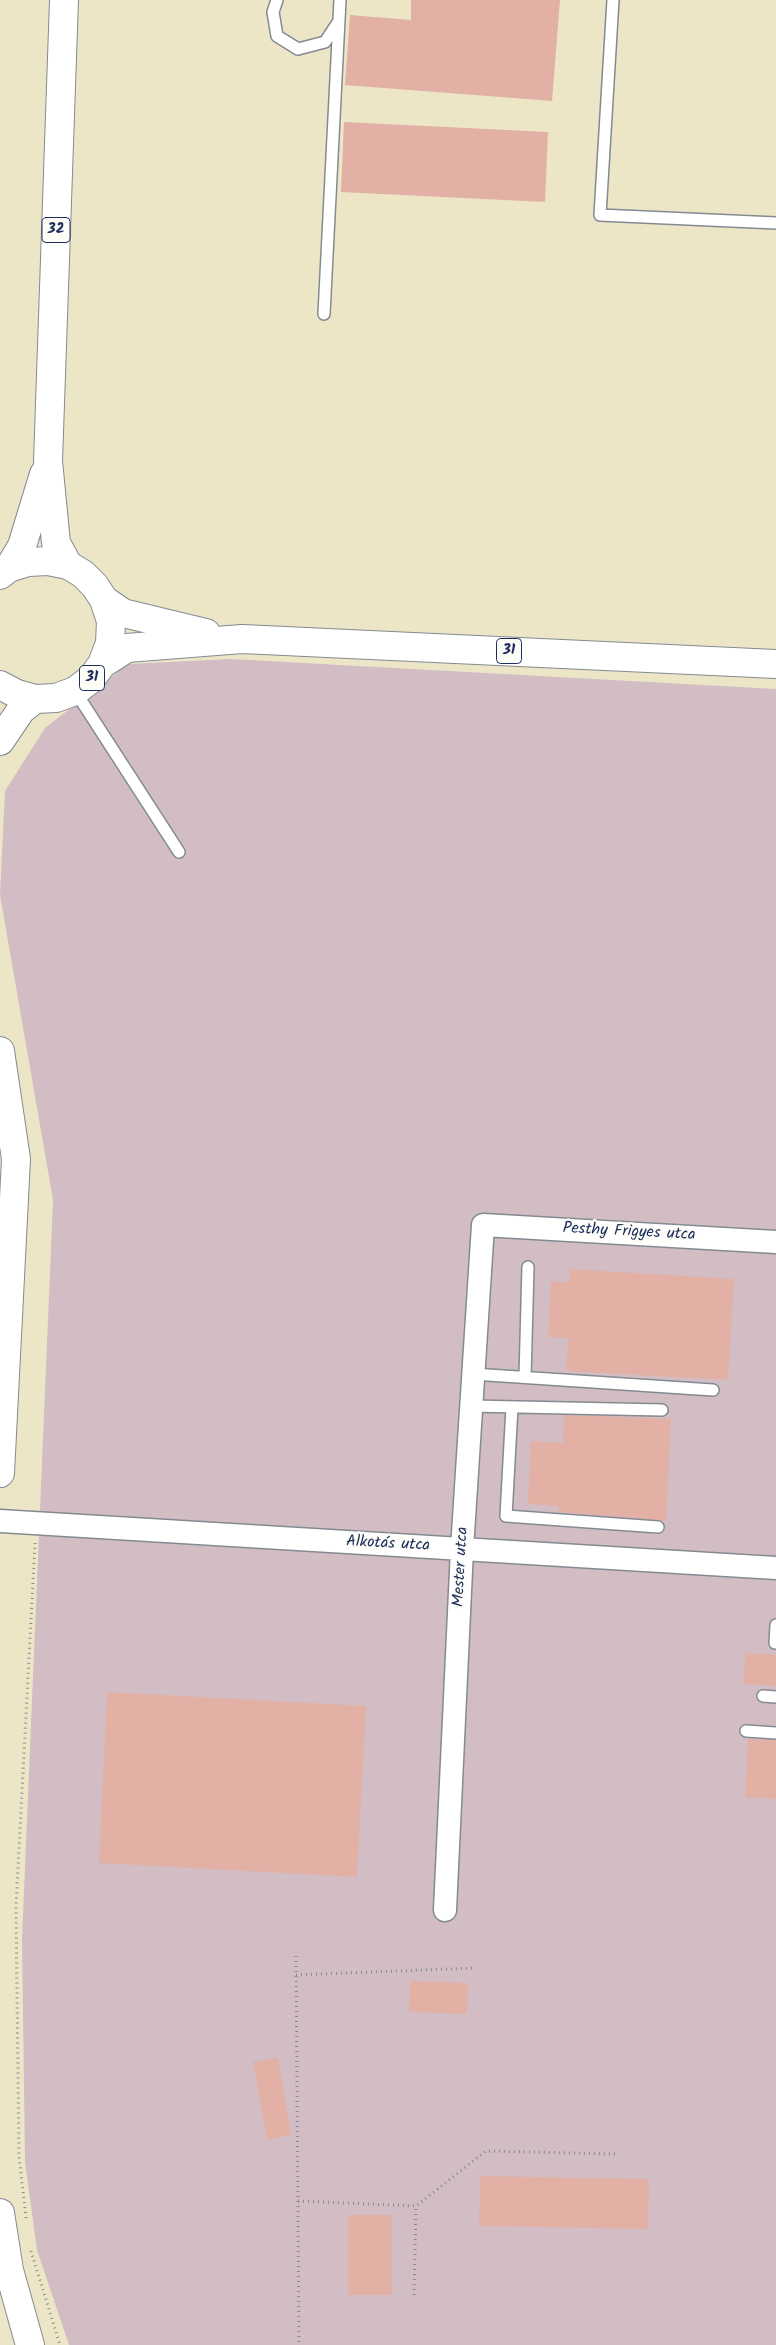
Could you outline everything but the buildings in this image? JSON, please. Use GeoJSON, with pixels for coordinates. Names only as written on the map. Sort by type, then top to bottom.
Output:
{"type":"FeatureCollection","features":[{"type":"Feature","properties":{"kind":"main road","name":"32"},"geometry":{"type":"LineString","coordinates":[[64,0],[48,460],[56,543],[68,565]]}},
{"type":"Feature","properties":{"kind":"main road","name":"32"},"geometry":{"type":"LineString","coordinates":[[4,572],[22,546],[48,460]]}},
{"type":"Feature","properties":{"kind":"main road","name":"31"},"geometry":{"type":"LineString","coordinates":[[0,685],[17,694],[35,699],[56,698],[76,691],[91,679],[102,664],[110,643],[111,621],[104,600],[95,586],[83,574],[68,565],[48,560],[28,562],[4,572]]}},
{"type":"Feature","properties":{"kind":"main road","name":"31"},"geometry":{"type":"LineString","coordinates":[[104,600],[123,614],[176,627],[242,639]]}},
{"type":"Feature","properties":{"kind":"main road","name":"31"},"geometry":{"type":"LineString","coordinates":[[102,664],[127,648],[242,639],[776,664]]}},
{"type":"Feature","properties":{"kind":"main road"},"geometry":{"type":"LineString","coordinates":[[0,741],[21,710],[35,699]]}},
{"type":"Feature","properties":{"kind":"main road"},"geometry":{"type":"LineString","coordinates":[[0,1051],[16,1159],[0,1472]]}},
{"type":"Feature","properties":{"kind":"main road"},"geometry":{"type":"LineString","coordinates":[[0,2213],[8,2270],[30,2345]]}},
{"type":"Feature","properties":{"kind":"street","name":"Pesthy Frigyes utca"},"geometry":{"type":"LineString","coordinates":[[483,1225],[776,1242]]}},
{"type":"Feature","properties":{"kind":"street","name":"Mester utca"},"geometry":{"type":"LineString","coordinates":[[445,1910],[462,1549],[483,1225]]}},
{"type":"Feature","properties":{"kind":"street","name":"Alkotás utca"},"geometry":{"type":"LineString","coordinates":[[0,1521],[776,1568]]}},
{"type":"Feature","properties":{"kind":"lane"},"geometry":{"type":"LineString","coordinates":[[277,0],[273,12],[277,36],[298,48],[325,42],[339,21]]}},
{"type":"Feature","properties":{"kind":"lane"},"geometry":{"type":"LineString","coordinates":[[324,314],[340,0]]}},
{"type":"Feature","properties":{"kind":"lane"},"geometry":{"type":"LineString","coordinates":[[614,0],[600,215],[776,223]]}},
{"type":"Feature","properties":{"kind":"lane"},"geometry":{"type":"LineString","coordinates":[[76,691],[179,852]]}},
{"type":"Feature","properties":{"kind":"lane"},"geometry":{"type":"LineString","coordinates":[[526,1377],[528,1267]]}},
{"type":"Feature","properties":{"kind":"lane"},"geometry":{"type":"LineString","coordinates":[[473,1374],[713,1390]]}},
{"type":"Feature","properties":{"kind":"lane"},"geometry":{"type":"LineString","coordinates":[[472,1406],[662,1410]]}},
{"type":"Feature","properties":{"kind":"lane"},"geometry":{"type":"LineString","coordinates":[[512,1407],[506,1516],[658,1526]]}},
{"type":"Feature","properties":{"kind":"lane"},"geometry":{"type":"LineString","coordinates":[[775,1642],[776,1625]]}},
{"type":"Feature","properties":{"kind":"lane"},"geometry":{"type":"LineString","coordinates":[[763,1696],[776,1697]]}},
{"type":"Feature","properties":{"kind":"lane"},"geometry":{"type":"LineString","coordinates":[[746,1731],[776,1733]]}},
{"type":"Feature","properties":{"kind":"path"},"geometry":{"type":"LineString","coordinates":[[28,2228],[18,2156],[16,1907],[35,1533],[31,1523]]}},
{"type":"Feature","properties":{"kind":"path"},"geometry":{"type":"LineString","coordinates":[[296,1956],[299,2345]]}},
{"type":"Feature","properties":{"kind":"path"},"geometry":{"type":"LineString","coordinates":[[296,1975],[474,1968]]}},
{"type":"Feature","properties":{"kind":"path"},"geometry":{"type":"LineString","coordinates":[[298,2201],[416,2206],[486,2151],[618,2154]]}},
{"type":"Feature","properties":{"kind":"path"},"geometry":{"type":"LineString","coordinates":[[414,2295],[416,2206]]}},
{"type":"Feature","properties":{"kind":"path"},"geometry":{"type":"LineString","coordinates":[[30,2246],[60,2345]]}},
{"type":"Feature","properties":{"kind":"shaded area"},"geometry":{"type":"Polygon","coordinates":[[[231,659],[776,689],[776,2345],[69,2345],[37,2250],[25,2162],[22,1939],[53,1200],[0,895],[5,791],[45,728],[128,664],[231,659]]]}}]}
